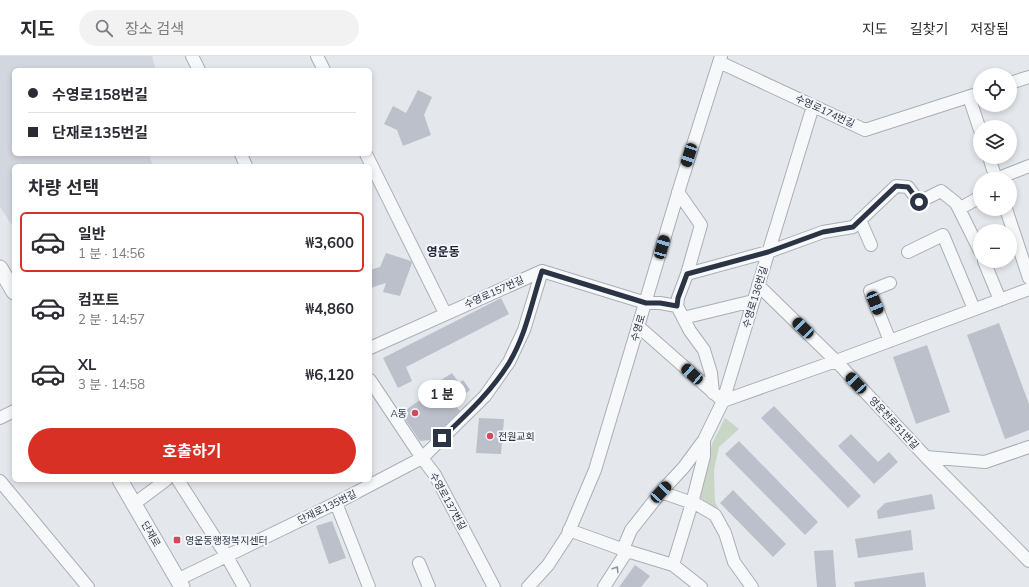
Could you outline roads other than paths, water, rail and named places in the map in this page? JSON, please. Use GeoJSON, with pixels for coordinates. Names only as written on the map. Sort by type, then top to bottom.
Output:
{"type":"FeatureCollection","features":[{"type":"Feature","properties":{"kind":"street"},"geometry":{"type":"LineString","coordinates":[[192,56],[198,68]]}},
{"type":"Feature","properties":{"kind":"street"},"geometry":{"type":"LineString","coordinates":[[317,56],[323,68]]}},
{"type":"Feature","properties":{"kind":"street","name":"수영로174번길"},"geometry":{"type":"LineString","coordinates":[[720,59],[864,130],[973,95]]}},
{"type":"Feature","properties":{"kind":"street","name":"수영로"},"geometry":{"type":"LineString","coordinates":[[528,587],[548,565],[569,530],[595,470],[678,192],[720,59]]}},
{"type":"Feature","properties":{"kind":"street"},"geometry":{"type":"LineString","coordinates":[[1017,81],[1029,77]]}},
{"type":"Feature","properties":{"kind":"street","name":"수영로136번길"},"geometry":{"type":"LineString","coordinates":[[604,587],[625,550],[632,530],[661,492],[684,467],[704,440],[723,402],[813,106]]}},
{"type":"Feature","properties":{"kind":"street"},"geometry":{"type":"LineString","coordinates":[[372,166],[445,313]]}},
{"type":"Feature","properties":{"kind":"street"},"geometry":{"type":"LineString","coordinates":[[1014,172],[1029,166]]}},
{"type":"Feature","properties":{"kind":"street"},"geometry":{"type":"LineString","coordinates":[[687,274],[768,252],[823,232],[853,227],[896,186],[908,187],[919,202],[941,191],[956,203],[973,237]]}},
{"type":"Feature","properties":{"kind":"street"},"geometry":{"type":"LineString","coordinates":[[678,192],[701,225],[687,274],[678,298],[677,306],[690,331],[704,350],[711,373],[713,393]]}},
{"type":"Feature","properties":{"kind":"street"},"geometry":{"type":"LineString","coordinates":[[959,209],[973,200]]}},
{"type":"Feature","properties":{"kind":"street"},"geometry":{"type":"LineString","coordinates":[[639,326],[723,402],[1028,289],[1008,216]]}},
{"type":"Feature","properties":{"kind":"street"},"geometry":{"type":"LineString","coordinates":[[860,220],[871,245]]}},
{"type":"Feature","properties":{"kind":"street"},"geometry":{"type":"LineString","coordinates":[[908,252],[943,235],[974,310]]}},
{"type":"Feature","properties":{"kind":"street"},"geometry":{"type":"LineString","coordinates":[[0,268],[12,288]]}},
{"type":"Feature","properties":{"kind":"street"},"geometry":{"type":"LineString","coordinates":[[987,268],[1000,300]]}},
{"type":"Feature","properties":{"kind":"street"},"geometry":{"type":"LineString","coordinates":[[542,271],[646,303],[660,303],[677,306]]}},
{"type":"Feature","properties":{"kind":"street","name":"수영로157번길"},"geometry":{"type":"LineString","coordinates":[[372,347],[445,313],[542,271]]}},
{"type":"Feature","properties":{"kind":"street","name":"단재로135번길"},"geometry":{"type":"LineString","coordinates":[[180,583],[226,555],[336,502],[422,458],[485,396],[509,362],[524,330],[542,271]]}},
{"type":"Feature","properties":{"kind":"street"},"geometry":{"type":"LineString","coordinates":[[890,283],[870,291],[890,341]]}},
{"type":"Feature","properties":{"kind":"street","name":"영운천로51번길"},"geometry":{"type":"LineString","coordinates":[[758,285],[836,361],[926,457],[1029,561]]}},
{"type":"Feature","properties":{"kind":"street"},"geometry":{"type":"LineString","coordinates":[[683,318],[753,302]]}},
{"type":"Feature","properties":{"kind":"street","name":"수영로137번길"},"geometry":{"type":"LineString","coordinates":[[372,383],[435,475],[494,587]]}},
{"type":"Feature","properties":{"kind":"street"},"geometry":{"type":"LineString","coordinates":[[0,418],[12,412]]}},
{"type":"Feature","properties":{"kind":"street","name":"수영로136번길"},"geometry":{"type":"LineString","coordinates":[[673,565],[692,503],[704,456],[704,440]]}},
{"type":"Feature","properties":{"kind":"street"},"geometry":{"type":"LineString","coordinates":[[926,457],[985,462],[1029,447]]}},
{"type":"Feature","properties":{"kind":"street"},"geometry":{"type":"LineString","coordinates":[[0,481],[5,494],[88,587]]}},
{"type":"Feature","properties":{"kind":"street","name":"단재로"},"geometry":{"type":"LineString","coordinates":[[121,482],[180,583]]}},
{"type":"Feature","properties":{"kind":"street"},"geometry":{"type":"LineString","coordinates":[[134,504],[163,482]]}},
{"type":"Feature","properties":{"kind":"street"},"geometry":{"type":"LineString","coordinates":[[179,482],[226,555],[244,587]]}},
{"type":"Feature","properties":{"kind":"street"},"geometry":{"type":"LineString","coordinates":[[661,492],[692,503],[715,516],[725,533],[734,562],[752,587]]}},
{"type":"Feature","properties":{"kind":"street"},"geometry":{"type":"LineString","coordinates":[[336,502],[369,587]]}},
{"type":"Feature","properties":{"kind":"street"},"geometry":{"type":"LineString","coordinates":[[569,530],[673,565],[701,587]]}},
{"type":"Feature","properties":{"kind":"street"},"geometry":{"type":"LineString","coordinates":[[419,563],[429,587]]}},
{"type":"Feature","properties":{"kind":"place","name":"A동"},"geometry":{"type":"Point","coordinates":[415,413]}},
{"type":"Feature","properties":{"kind":"place","name":"전원교회"},"geometry":{"type":"Point","coordinates":[490,436]}},
{"type":"Feature","properties":{"kind":"place","name":"영운동행정복지센터"},"geometry":{"type":"Point","coordinates":[177,540]}},
{"type":"Feature","properties":{"kind":"district","name":"영운동"},"geometry":{"type":"Point","coordinates":[443,251]}}]}
